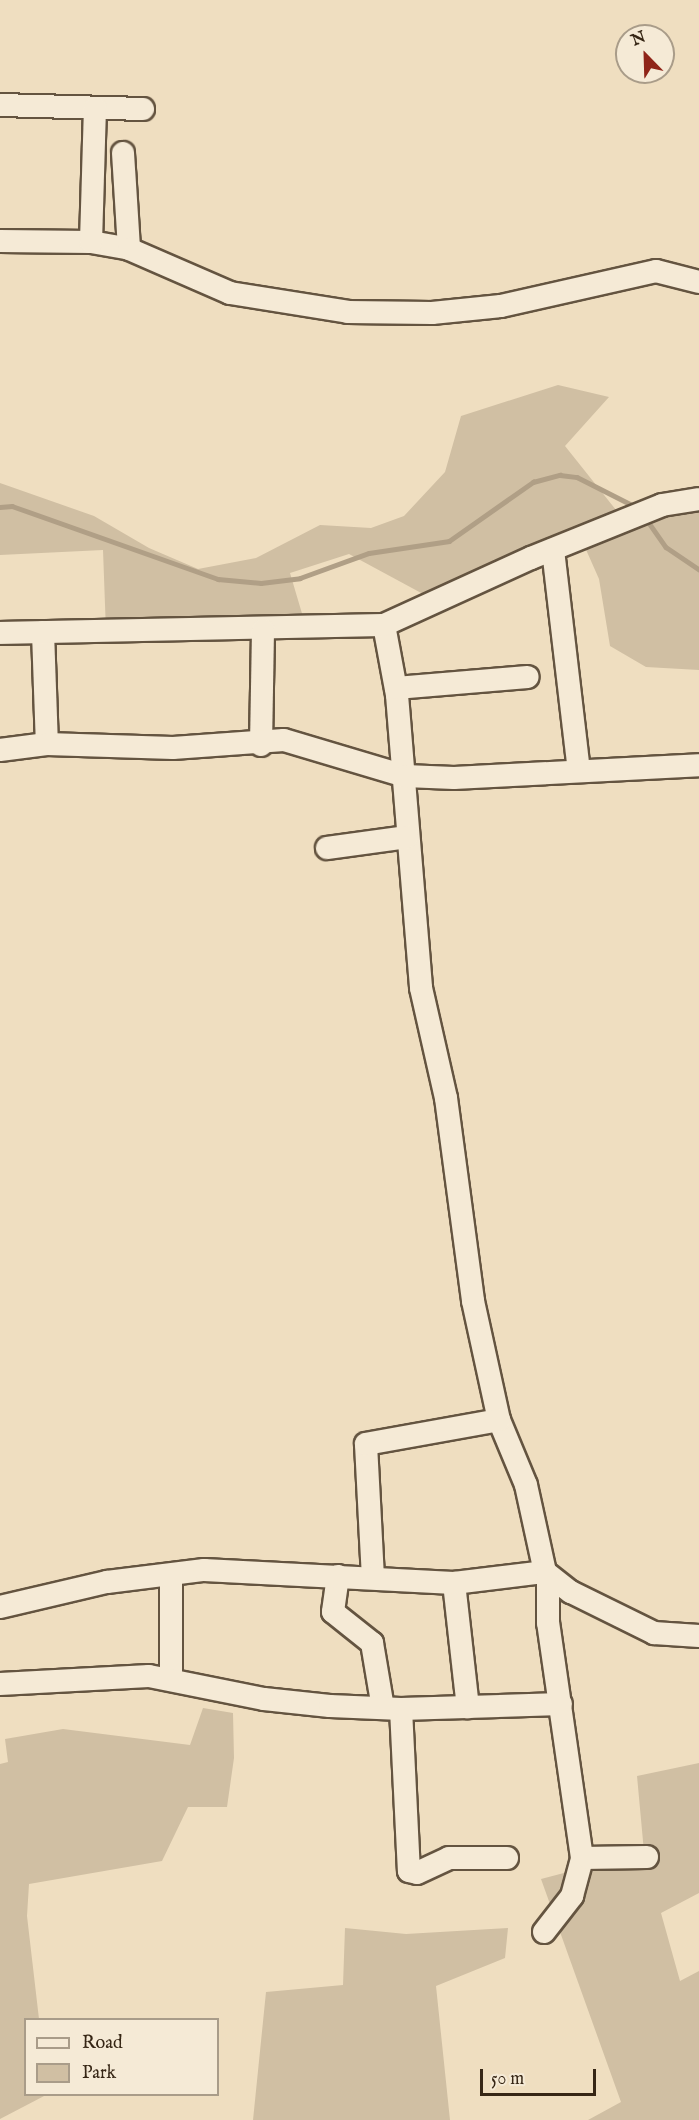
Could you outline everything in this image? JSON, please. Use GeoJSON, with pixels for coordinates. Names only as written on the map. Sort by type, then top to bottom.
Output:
{"type":"FeatureCollection","features":[{"type":"Feature","properties":{"kind":"street"},"geometry":{"type":"LineString","coordinates":[[0,105],[143,110]]}},
{"type":"Feature","properties":{"kind":"street"},"geometry":{"type":"LineString","coordinates":[[91,243],[95,108]]}},
{"type":"Feature","properties":{"kind":"street"},"geometry":{"type":"LineString","coordinates":[[123,153],[129,249]]}},
{"type":"Feature","properties":{"kind":"street"},"geometry":{"type":"LineString","coordinates":[[0,241],[91,243],[129,249],[230,293],[348,312],[432,313],[501,306],[656,271],[699,282]]}},
{"type":"Feature","properties":{"kind":"street"},"geometry":{"type":"LineString","coordinates":[[0,633],[263,630],[384,625],[636,516],[662,506],[699,499]]}},
{"type":"Feature","properties":{"kind":"street"},"geometry":{"type":"LineString","coordinates":[[553,550],[579,770]]}},
{"type":"Feature","properties":{"kind":"street"},"geometry":{"type":"LineString","coordinates":[[384,625],[396,688],[405,776],[407,837],[421,988],[446,1098],[473,1301],[499,1420],[526,1485],[547,1575],[548,1623],[582,1858],[572,1896],[544,1932]]}},
{"type":"Feature","properties":{"kind":"street"},"geometry":{"type":"LineString","coordinates":[[261,745],[263,630]]}},
{"type":"Feature","properties":{"kind":"street"},"geometry":{"type":"LineString","coordinates":[[43,632],[47,744]]}},
{"type":"Feature","properties":{"kind":"street"},"geometry":{"type":"LineString","coordinates":[[396,688],[528,677]]}},
{"type":"Feature","properties":{"kind":"street"},"geometry":{"type":"LineString","coordinates":[[0,750],[47,744],[174,748],[261,745],[275,740],[306,745],[405,776],[454,778],[699,765]]}},
{"type":"Feature","properties":{"kind":"street"},"geometry":{"type":"LineString","coordinates":[[327,848],[407,837]]}},
{"type":"Feature","properties":{"kind":"street"},"geometry":{"type":"LineString","coordinates":[[373,1578],[366,1444],[499,1420]]}},
{"type":"Feature","properties":{"kind":"street"},"geometry":{"type":"LineString","coordinates":[[0,1607],[107,1582],[204,1570],[454,1583],[547,1575],[654,1633],[699,1636]]}},
{"type":"Feature","properties":{"kind":"street"},"geometry":{"type":"LineString","coordinates":[[171,1575],[171,1679]]}},
{"type":"Feature","properties":{"kind":"street"},"geometry":{"type":"LineString","coordinates":[[338,1576],[333,1612],[372,1643],[392,1708],[409,1871],[417,1873],[449,1858],[507,1858]]}},
{"type":"Feature","properties":{"kind":"street"},"geometry":{"type":"LineString","coordinates":[[454,1583],[468,1707]]}},
{"type":"Feature","properties":{"kind":"street"},"geometry":{"type":"LineString","coordinates":[[0,1684],[64,1677],[171,1679],[264,1699],[392,1708],[561,1704]]}},
{"type":"Feature","properties":{"kind":"street"},"geometry":{"type":"LineString","coordinates":[[582,1858],[647,1857]]}},
{"type":"Feature","properties":{"kind":"green space"},"geometry":{"type":"Polygon","coordinates":[[[558,385],[609,397],[565,446],[624,520],[699,499],[699,670],[646,667],[610,646],[599,579],[576,527],[531,558],[436,601],[349,554],[290,573],[306,627],[106,632],[103,550],[0,555],[0,483],[94,516],[149,548],[198,569],[256,558],[320,525],[371,528],[404,516],[445,472],[461,416],[558,385]]]}},
{"type":"Feature","properties":{"kind":"green space"},"geometry":{"type":"Polygon","coordinates":[[[203,1708],[233,1713],[234,1758],[227,1807],[188,1807],[162,1861],[29,1884],[27,1916],[39,2018],[24,2018],[24,2096],[44,2096],[0,2119],[0,1764],[8,1762],[5,1739],[63,1729],[190,1745],[203,1708]]]}},
{"type":"Feature","properties":{"kind":"green space"},"geometry":{"type":"Polygon","coordinates":[[[699,1763],[699,1893],[661,1913],[680,1981],[699,1971],[699,2120],[588,2120],[621,2102],[541,1879],[644,1852],[637,1776],[699,1763]]]}},
{"type":"Feature","properties":{"kind":"green space"},"geometry":{"type":"Polygon","coordinates":[[[345,1928],[406,1934],[508,1928],[505,1958],[436,1986],[450,2120],[253,2120],[266,1992],[343,1985],[345,1928]]]}},
{"type":"Feature","properties":{"kind":"waterway"},"geometry":{"type":"LineString","coordinates":[[0,507],[12,506],[218,579],[261,583],[300,578],[369,553],[449,541],[533,482],[560,475],[577,477],[638,508]]}},
{"type":"Feature","properties":{"kind":"waterway"},"geometry":{"type":"LineString","coordinates":[[647,520],[666,547],[699,569]]}}]}
